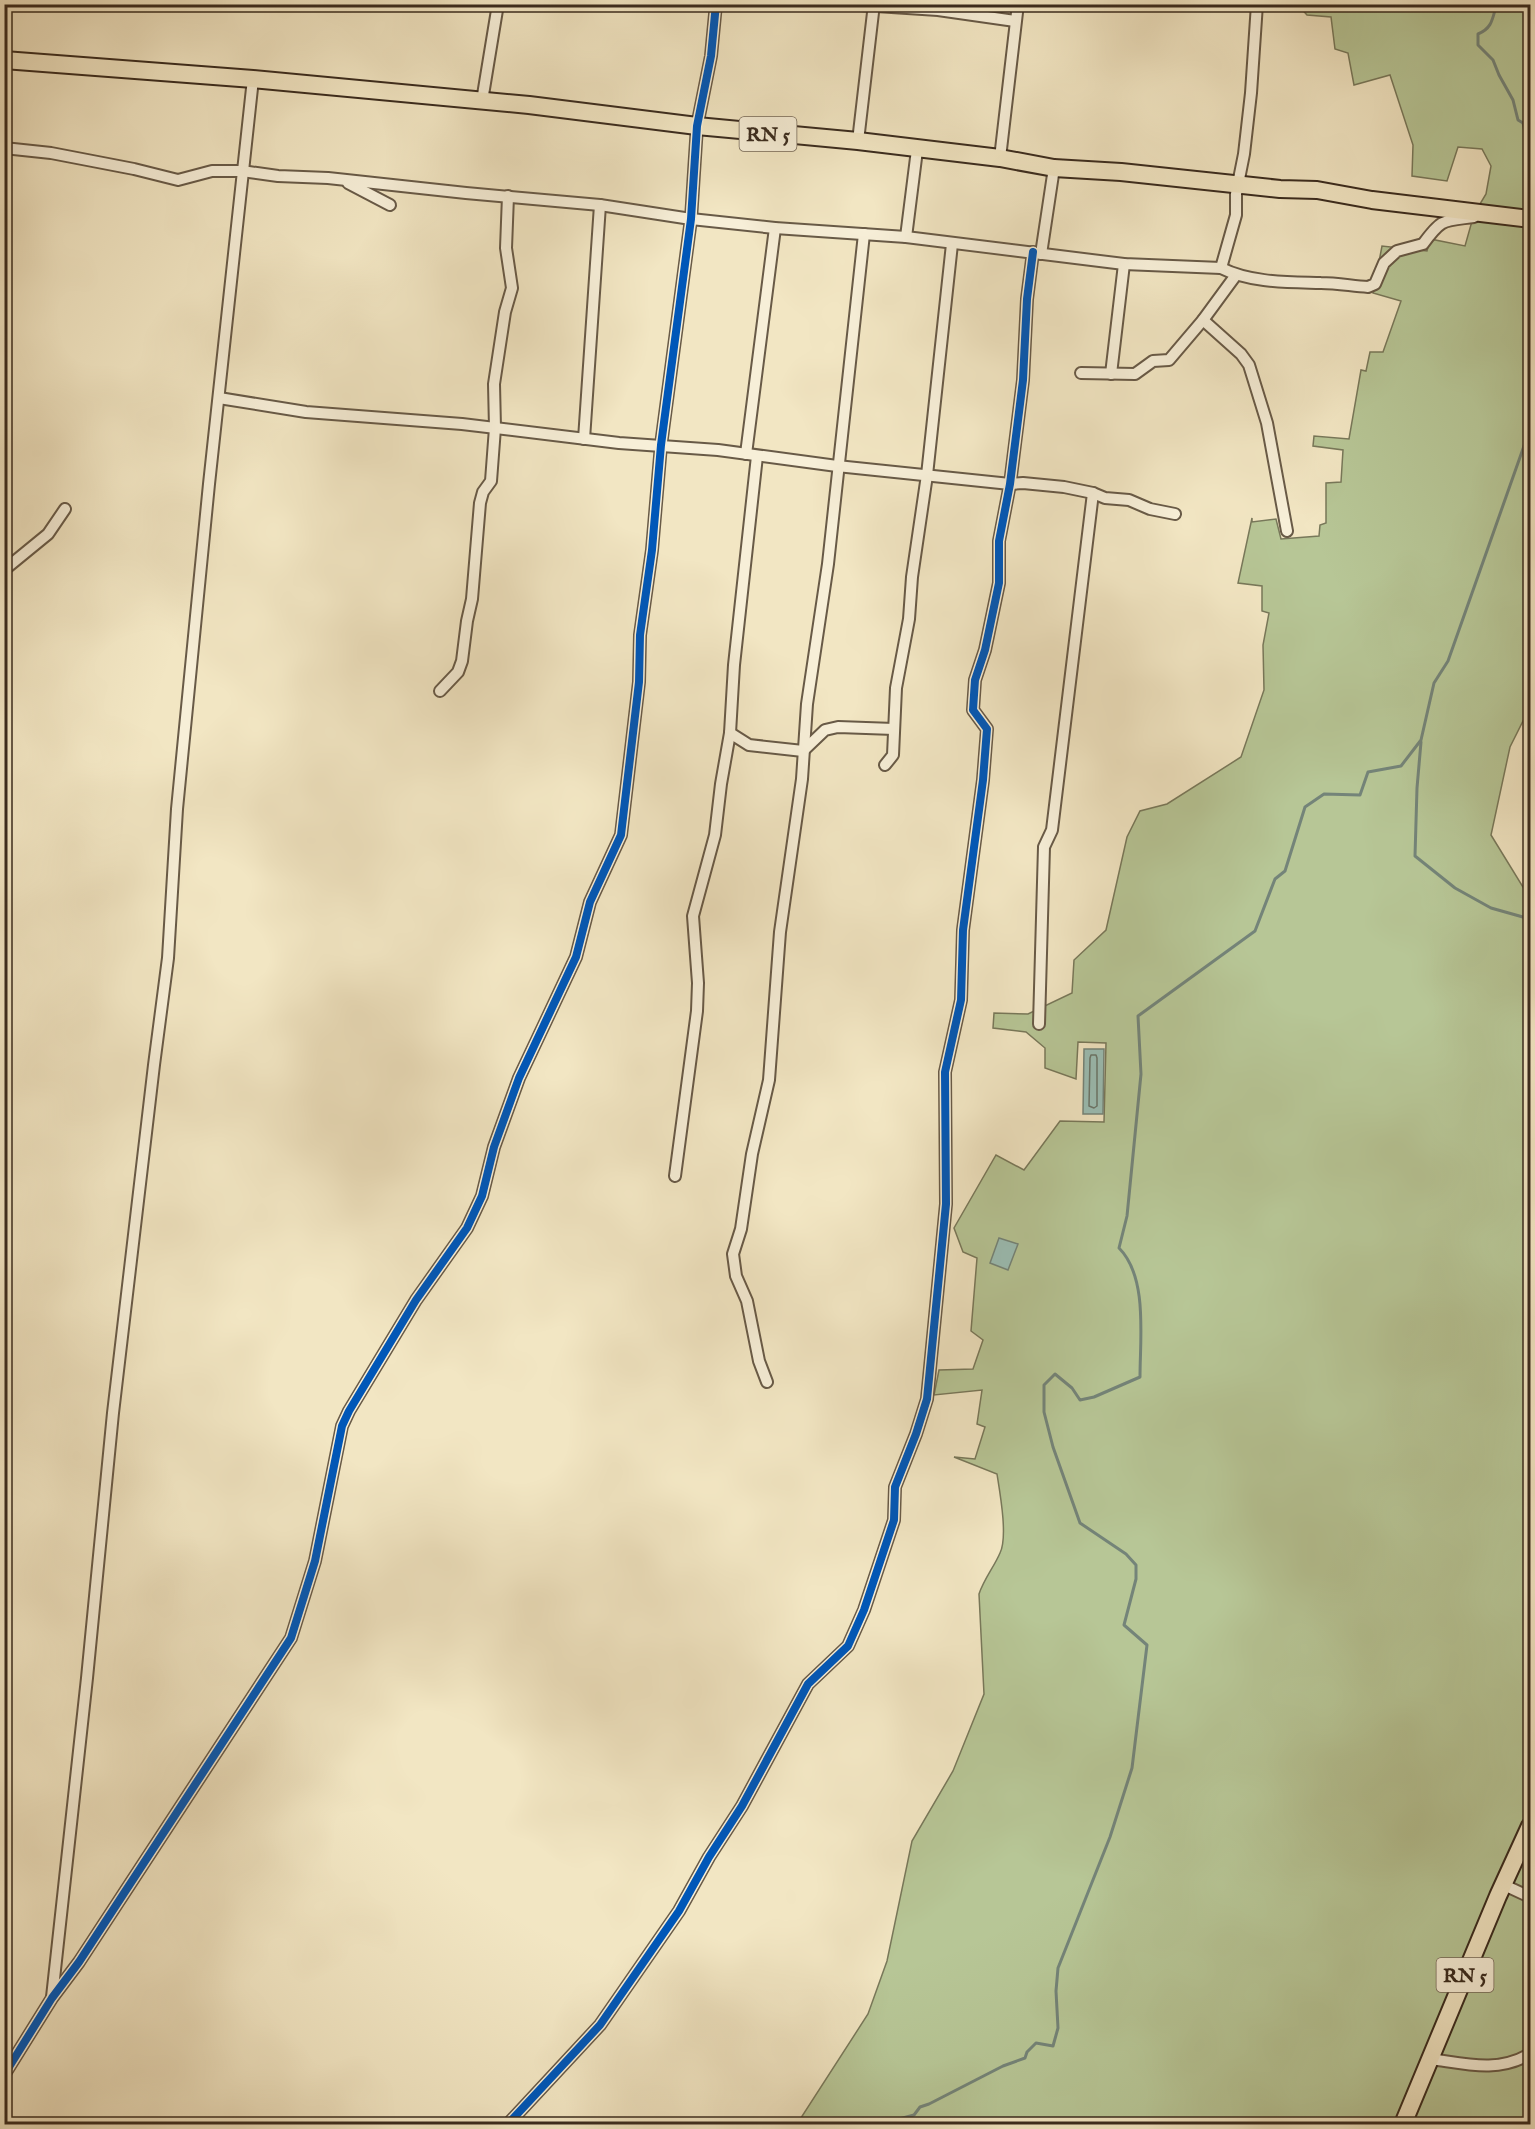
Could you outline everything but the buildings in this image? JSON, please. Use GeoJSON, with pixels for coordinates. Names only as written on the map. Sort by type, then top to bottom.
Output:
{"type":"FeatureCollection","features":[{"type":"Feature","properties":{"kind":"main road","name":"RN 5"},"geometry":{"type":"LineString","coordinates":[[4,60],[253,79],[482,100],[697,126],[858,141],[917,150],[1000,158],[1054,168],[1121,172],[1280,189],[1317,190],[1372,200],[1530,219]]}},
{"type":"Feature","properties":{"kind":"main road","name":"RN 5"},"geometry":{"type":"LineString","coordinates":[[1403,2124],[1530,1827]]}},
{"type":"Feature","properties":{"kind":"street"},"geometry":{"type":"LineString","coordinates":[[482,100],[498,4]]}},
{"type":"Feature","properties":{"kind":"street"},"geometry":{"type":"LineString","coordinates":[[4,2075],[52,1998],[79,1962],[291,1638],[315,1561],[342,1426],[416,1300],[457,1246],[467,1228],[482,1196],[494,1148],[519,1078],[576,957],[590,902],[621,834],[639,682],[640,635],[652,550],[660,445],[691,219],[697,126],[711,53],[716,4]]}},
{"type":"Feature","properties":{"kind":"street"},"geometry":{"type":"LineString","coordinates":[[845,4],[938,10],[1015,21]]}},
{"type":"Feature","properties":{"kind":"street"},"geometry":{"type":"LineString","coordinates":[[1000,158],[1018,4]]}},
{"type":"Feature","properties":{"kind":"street"},"geometry":{"type":"LineString","coordinates":[[1221,268],[1236,215],[1236,194],[1250,103],[1257,4]]}},
{"type":"Feature","properties":{"kind":"street"},"geometry":{"type":"LineString","coordinates":[[858,141],[874,6]]}},
{"type":"Feature","properties":{"kind":"street"},"geometry":{"type":"LineString","coordinates":[[52,1998],[113,1413],[168,958],[177,809],[253,79]]}},
{"type":"Feature","properties":{"kind":"street"},"geometry":{"type":"LineString","coordinates":[[4,148],[51,153],[178,180],[212,171],[242,171],[343,180],[600,205],[691,219],[776,228],[906,237],[1124,264],[1221,268],[1236,275],[1292,283],[1370,287],[1377,281],[1385,262],[1397,251],[1423,244],[1432,230],[1444,221],[1495,215]]}},
{"type":"Feature","properties":{"kind":"street"},"geometry":{"type":"LineString","coordinates":[[906,237],[917,150]]}},
{"type":"Feature","properties":{"kind":"street"},"geometry":{"type":"LineString","coordinates":[[508,2124],[600,2025],[679,1911],[709,1857],[742,1806],[808,1684],[848,1646],[864,1610],[894,1520],[895,1486],[927,1399],[946,1204],[945,1072],[961,1000],[963,930],[983,780],[987,729],[974,710],[975,680],[985,650],[999,584],[999,541],[1010,484],[1023,380],[1027,299],[1054,168]]}},
{"type":"Feature","properties":{"kind":"street"},"geometry":{"type":"LineString","coordinates":[[343,180],[390,205]]}},
{"type":"Feature","properties":{"kind":"street"},"geometry":{"type":"LineString","coordinates":[[440,691],[458,672],[462,662],[471,599],[480,503],[483,492],[491,481],[495,428],[494,384],[505,312],[512,288],[506,248],[508,196]]}},
{"type":"Feature","properties":{"kind":"street"},"geometry":{"type":"LineString","coordinates":[[584,439],[600,205]]}},
{"type":"Feature","properties":{"kind":"street"},"geometry":{"type":"LineString","coordinates":[[746,454],[776,228]]}},
{"type":"Feature","properties":{"kind":"street"},"geometry":{"type":"LineString","coordinates":[[767,1382],[757,1354],[748,1304],[736,1276],[733,1254],[741,1229],[752,1154],[769,1080],[779,939],[802,779],[807,704],[828,564],[864,234]]}},
{"type":"Feature","properties":{"kind":"street"},"geometry":{"type":"LineString","coordinates":[[885,765],[893,758],[896,688],[909,619],[912,577],[927,475],[952,244]]}},
{"type":"Feature","properties":{"kind":"street"},"geometry":{"type":"LineString","coordinates":[[1112,374],[1124,264]]}},
{"type":"Feature","properties":{"kind":"street"},"geometry":{"type":"LineString","coordinates":[[1081,373],[1135,374],[1153,362],[1169,360],[1203,320],[1236,275]]}},
{"type":"Feature","properties":{"kind":"street"},"geometry":{"type":"LineString","coordinates":[[1203,320],[1241,354],[1249,365],[1267,423],[1287,531]]}},
{"type":"Feature","properties":{"kind":"street"},"geometry":{"type":"LineString","coordinates":[[219,399],[306,412],[495,428],[746,454],[837,466],[1010,484],[1023,483],[1093,493],[1105,498],[1129,500],[1150,509],[1175,514]]}},
{"type":"Feature","properties":{"kind":"street"},"geometry":{"type":"LineString","coordinates":[[675,1176],[697,1011],[698,983],[693,919],[715,835],[730,733],[734,665],[758,456]]}},
{"type":"Feature","properties":{"kind":"street"},"geometry":{"type":"LineString","coordinates":[[1039,1024],[1044,847],[1052,830],[1093,493]]}},
{"type":"Feature","properties":{"kind":"street"},"geometry":{"type":"LineString","coordinates":[[4,570],[48,534],[65,509]]}},
{"type":"Feature","properties":{"kind":"street"},"geometry":{"type":"LineString","coordinates":[[803,751],[825,730],[838,727],[894,729]]}},
{"type":"Feature","properties":{"kind":"street"},"geometry":{"type":"LineString","coordinates":[[730,733],[749,745],[803,751]]}},
{"type":"Feature","properties":{"kind":"street"},"geometry":{"type":"LineString","coordinates":[[1504,1885],[1530,1897]]}},
{"type":"Feature","properties":{"kind":"street"},"geometry":{"type":"LineString","coordinates":[[1431,2059],[1488,2067],[1515,2062],[1530,2054]]}},
{"type":"Feature","properties":{"kind":"green space"},"geometry":{"type":"Polygon","coordinates":[[[1298,5],[1530,5],[1530,707],[1510,747],[1491,835],[1526,892],[1530,892],[1530,2124],[797,2124],[868,2014],[887,1961],[912,1841],[953,1771],[984,1694],[979,1594],[1002,1546],[1003,1515],[997,1474],[954,1457],[975,1459],[985,1427],[977,1424],[982,1390],[934,1395],[939,1370],[973,1369],[983,1340],[971,1331],[977,1258],[963,1252],[954,1228],[996,1155],[1024,1170],[1060,1121],[1104,1122],[1106,1043],[1078,1042],[1076,1079],[1045,1068],[1045,1048],[1026,1032],[993,1028],[994,1013],[1028,1014],[1072,993],[1074,960],[1106,930],[1127,837],[1140,811],[1167,804],[1241,757],[1264,690],[1263,645],[1269,613],[1262,611],[1262,586],[1238,583],[1252,518],[1252,522],[1276,519],[1281,539],[1319,536],[1320,525],[1326,523],[1326,483],[1341,482],[1343,450],[1313,446],[1314,436],[1349,439],[1361,370],[1366,371],[1370,352],[1383,352],[1401,301],[1373,293],[1382,246],[1427,251],[1430,239],[1465,246],[1474,214],[1486,194],[1491,166],[1482,149],[1458,147],[1447,181],[1412,176],[1413,145],[1390,75],[1354,85],[1348,53],[1335,49],[1331,17],[1307,15],[1298,5]]]}},
{"type":"Feature","properties":{"kind":"water"},"geometry":{"type":"Polygon","coordinates":[[[1084,1049],[1104,1049],[1103,1114],[1083,1114],[1084,1049]]]}},
{"type":"Feature","properties":{"kind":"water"},"geometry":{"type":"Polygon","coordinates":[[[999,1238],[1018,1244],[1008,1270],[990,1263],[999,1238]]]}},
{"type":"Feature","properties":{"kind":"waterway"},"geometry":{"type":"LineString","coordinates":[[1489,4],[1495,10],[1494,14],[1488,27],[1478,34],[1478,45],[1493,60],[1513,100],[1518,120],[1523,123],[1526,137],[1530,142]]}},
{"type":"Feature","properties":{"kind":"waterway"},"geometry":{"type":"LineString","coordinates":[[1530,287],[1530,293]]}},
{"type":"Feature","properties":{"kind":"waterway"},"geometry":{"type":"LineString","coordinates":[[900,2124],[899,2119],[914,2115],[920,2107],[1003,2066],[1025,2058],[1027,2052],[1036,2043],[1053,2046],[1058,2028],[1056,1991],[1058,1968],[1110,1837],[1132,1768],[1147,1645],[1124,1625],[1136,1579],[1136,1565],[1126,1554],[1080,1523],[1053,1447],[1044,1412],[1044,1385],[1055,1374],[1072,1388],[1080,1400],[1094,1397],[1140,1377],[1141,1327],[1138,1291],[1135,1275],[1119,1248],[1127,1216],[1141,1074],[1138,1016],[1255,931],[1275,879],[1285,871],[1305,807],[1324,794],[1360,795],[1368,772],[1401,766],[1421,740],[1434,683],[1448,661],[1530,429]]}},
{"type":"Feature","properties":{"kind":"waterway"},"geometry":{"type":"LineString","coordinates":[[1421,742],[1415,856],[1455,888],[1491,908],[1530,919]]}},
{"type":"Feature","properties":{"kind":"cycle path"},"geometry":{"type":"LineString","coordinates":[[4,2075],[52,1998],[79,1962],[291,1638],[315,1561],[342,1426],[416,1300],[467,1228],[482,1196],[494,1147],[519,1078],[576,957],[590,902],[621,835],[639,682],[640,635],[652,550],[661,445],[691,219],[697,126],[711,56],[716,4]]}},
{"type":"Feature","properties":{"kind":"cycle path"},"geometry":{"type":"LineString","coordinates":[[508,2124],[600,2025],[679,1911],[709,1857],[742,1806],[808,1684],[848,1646],[864,1610],[894,1520],[895,1487],[927,1399],[946,1204],[945,1072],[961,1000],[963,930],[983,780],[987,729],[973,710],[975,680],[985,650],[999,583],[999,541],[1010,484],[1023,380],[1027,299],[1033,252]]}}]}
